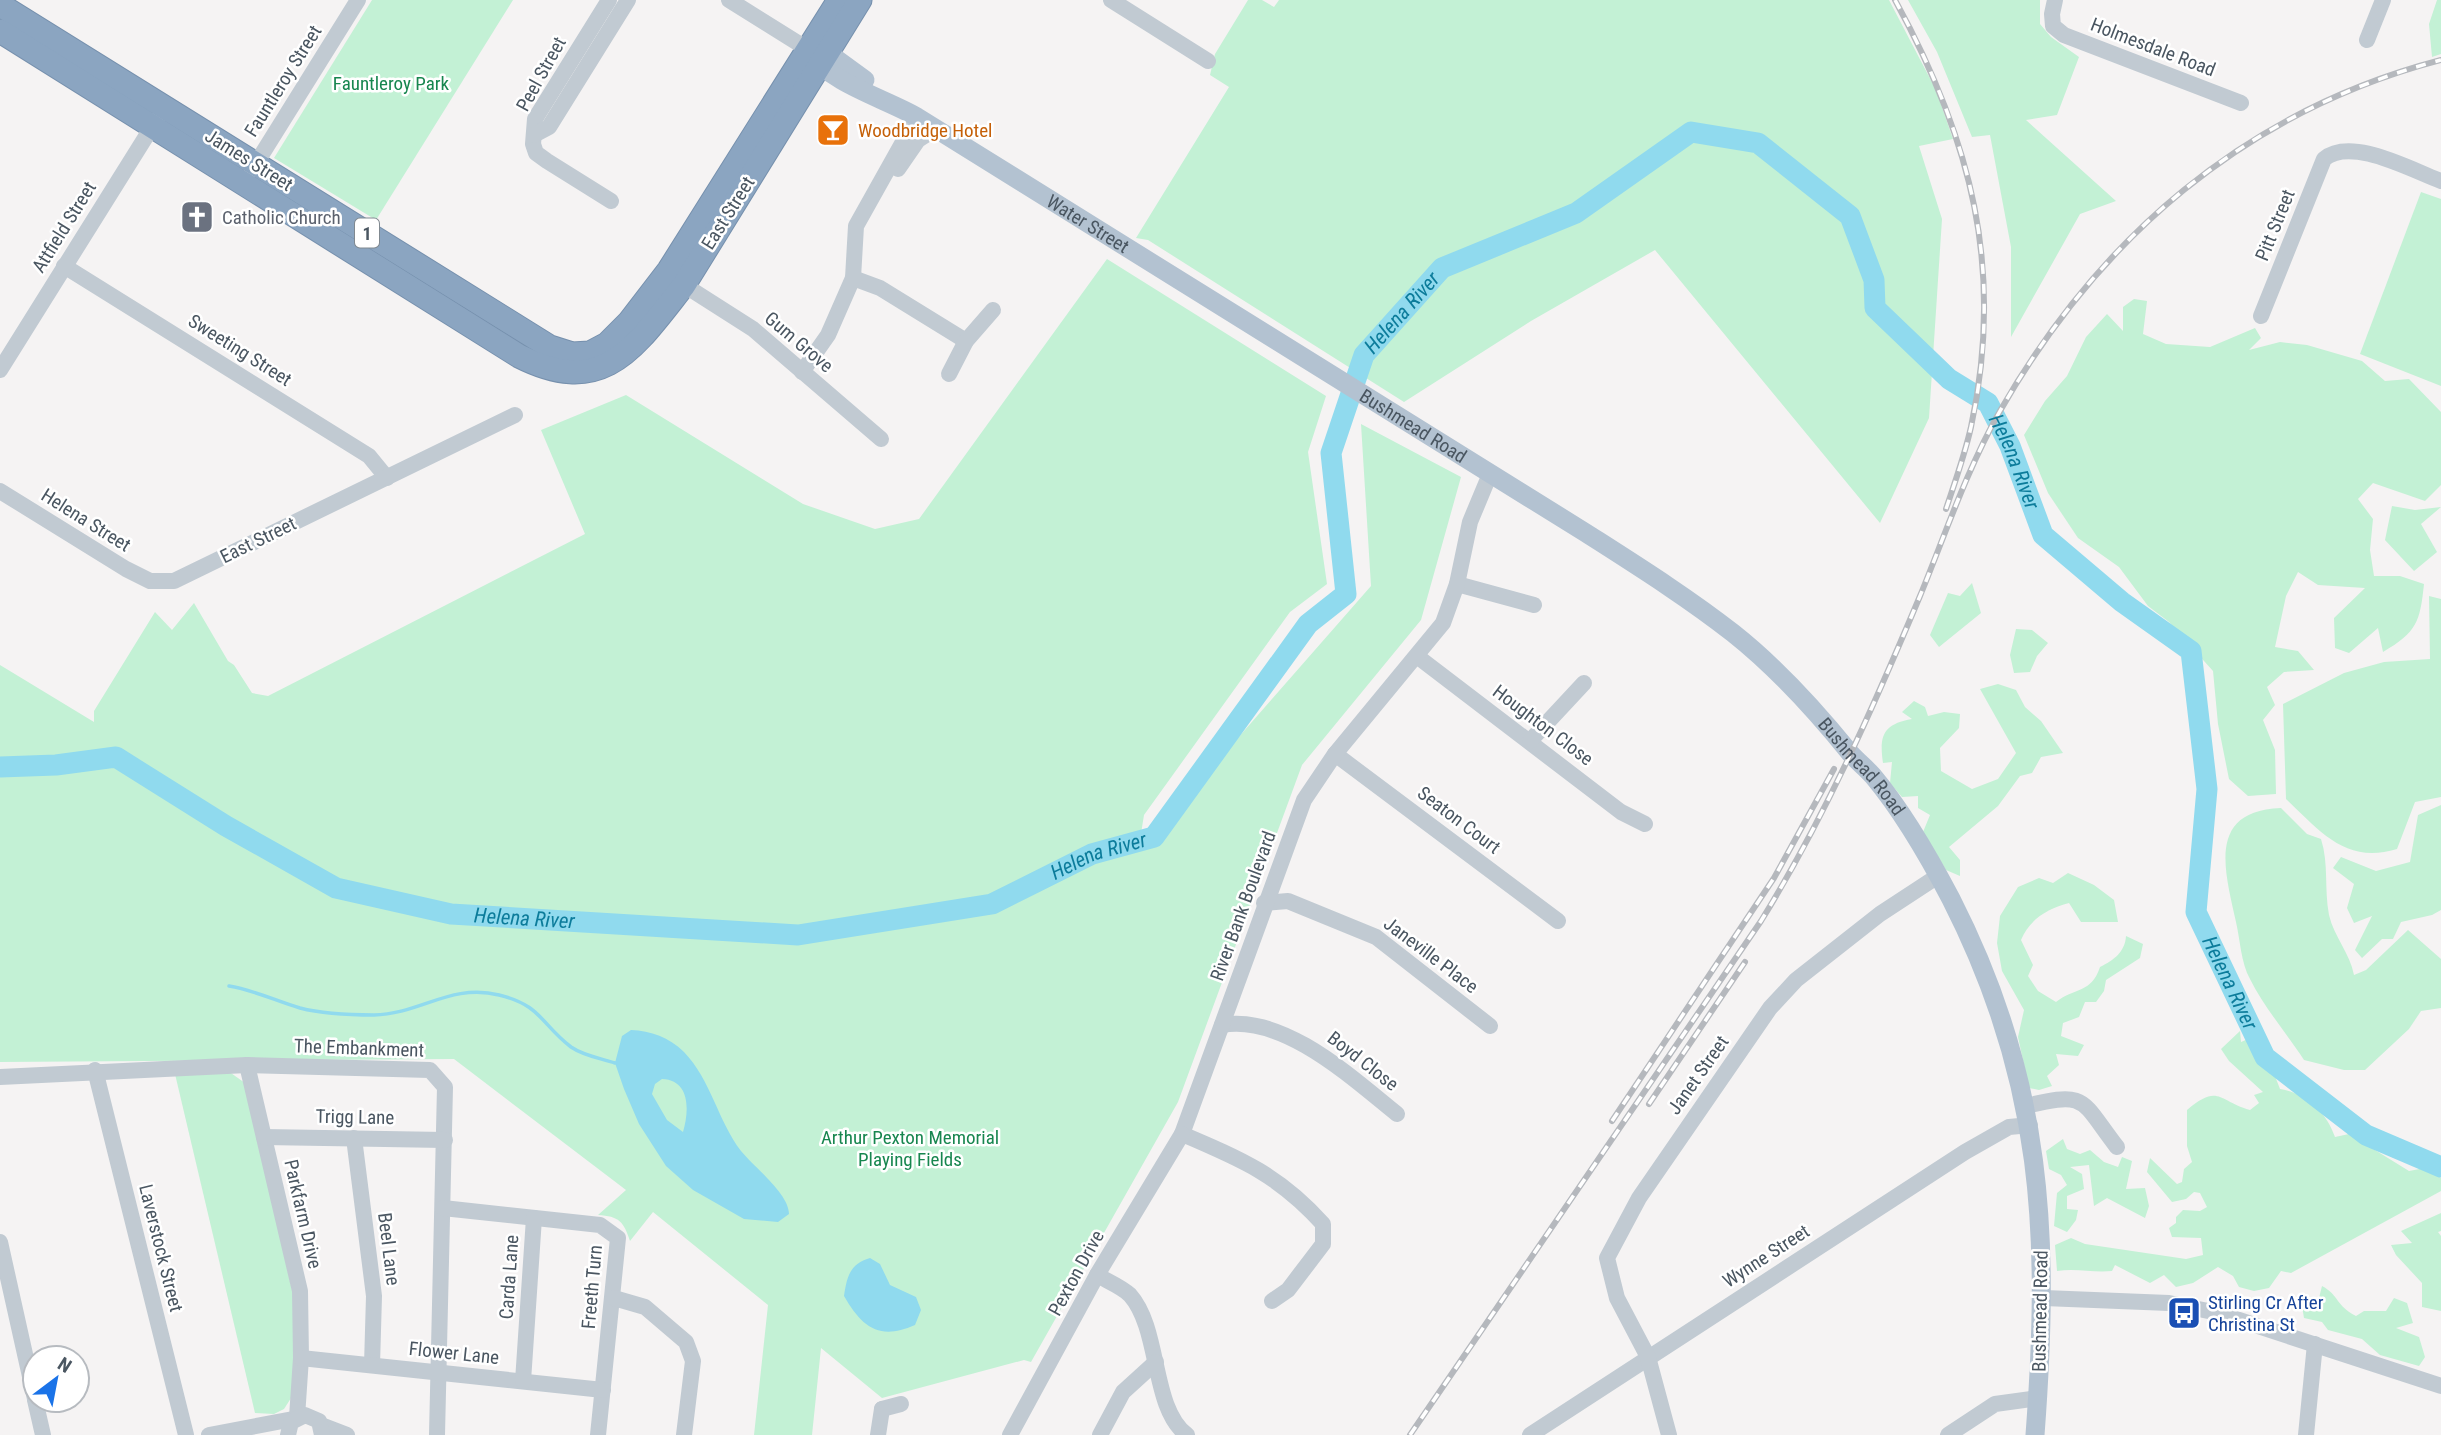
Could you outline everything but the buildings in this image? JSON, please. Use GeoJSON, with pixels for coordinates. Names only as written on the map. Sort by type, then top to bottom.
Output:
{"type":"FeatureCollection","features":[{"type":"Feature","properties":{"kind":"highway","name":"East Street"},"geometry":{"type":"LineString","coordinates":[[555,372],[585,373],[611,362],[659,317],[684,285],[819,56],[839,0]]}},
{"type":"Feature","properties":{"kind":"highway","name":"East Street"},"geometry":{"type":"LineString","coordinates":[[572,354],[598,350],[629,322],[669,270],[860,0]]}},
{"type":"Feature","properties":{"kind":"highway","name":"James Street"},"geometry":{"type":"LineString","coordinates":[[0,11],[164,108],[249,174],[519,356],[555,372]]}},
{"type":"Feature","properties":{"kind":"highway"},"geometry":{"type":"LineString","coordinates":[[0,11],[53,64]]}},
{"type":"Feature","properties":{"kind":"highway","name":"James Street"},"geometry":{"type":"LineString","coordinates":[[0,31],[152,127],[249,174],[550,347],[572,354]]}},
{"type":"Feature","properties":{"kind":"main road","name":"Water Street"},"geometry":{"type":"LineString","coordinates":[[819,56],[878,89],[884,98],[1289,350]]}},
{"type":"Feature","properties":{"kind":"main road","name":"Bushmead Road"},"geometry":{"type":"LineString","coordinates":[[1289,350],[1636,565],[1736,635],[1788,685],[1872,774],[1938,876],[1988,981],[2012,1048],[2028,1116],[2040,1209],[2043,1298],[2035,1435]]}},
{"type":"Feature","properties":{"kind":"street","name":"Fauntleroy Street"},"geometry":{"type":"LineString","coordinates":[[249,174],[358,0]]}},
{"type":"Feature","properties":{"kind":"street","name":"Peel Street"},"geometry":{"type":"LineString","coordinates":[[534,135],[535,119],[609,0]]}},
{"type":"Feature","properties":{"kind":"street","name":"Peel Street"},"geometry":{"type":"LineString","coordinates":[[534,135],[549,127],[628,0]]}},
{"type":"Feature","properties":{"kind":"street"},"geometry":{"type":"LineString","coordinates":[[729,0],[819,56]]}},
{"type":"Feature","properties":{"kind":"street"},"geometry":{"type":"LineString","coordinates":[[1111,0],[1208,61]]}},
{"type":"Feature","properties":{"kind":"street","name":"Holmesdale Road"},"geometry":{"type":"LineString","coordinates":[[2055,0],[2053,26],[2079,42],[2241,103]]}},
{"type":"Feature","properties":{"kind":"street"},"geometry":{"type":"LineString","coordinates":[[2367,40],[2383,0]]}},
{"type":"Feature","properties":{"kind":"street","name":"Attfield Street"},"geometry":{"type":"LineString","coordinates":[[0,370],[164,108]]}},
{"type":"Feature","properties":{"kind":"street"},"geometry":{"type":"LineString","coordinates":[[802,372],[828,335],[853,278],[856,226],[917,117]]}},
{"type":"Feature","properties":{"kind":"street"},"geometry":{"type":"LineString","coordinates":[[874,197],[885,189],[918,140],[935,129]]}},
{"type":"Feature","properties":{"kind":"street"},"geometry":{"type":"LineString","coordinates":[[534,135],[536,153],[611,201]]}},
{"type":"Feature","properties":{"kind":"street","name":"Pitt Street"},"geometry":{"type":"LineString","coordinates":[[2261,316],[2324,159],[2332,153],[2364,152],[2441,181]]}},
{"type":"Feature","properties":{"kind":"street","name":"Sweeting Street"},"geometry":{"type":"LineString","coordinates":[[64,266],[369,456],[387,478]]}},
{"type":"Feature","properties":{"kind":"street"},"geometry":{"type":"LineString","coordinates":[[853,278],[880,288],[966,341]]}},
{"type":"Feature","properties":{"kind":"street","name":"Gum Grove"},"geometry":{"type":"LineString","coordinates":[[684,285],[752,329],[881,439]]}},
{"type":"Feature","properties":{"kind":"street"},"geometry":{"type":"LineString","coordinates":[[949,374],[966,341],[993,310]]}},
{"type":"Feature","properties":{"kind":"street","name":"East Street"},"geometry":{"type":"LineString","coordinates":[[150,581],[174,582],[515,415]]}},
{"type":"Feature","properties":{"kind":"street","name":"River Bank Boulevard"},"geometry":{"type":"LineString","coordinates":[[1182,1134],[1264,903],[1304,800],[1335,754],[1418,657],[1443,623],[1457,584],[1470,522],[1490,474]]}},
{"type":"Feature","properties":{"kind":"street","name":"Helena Street"},"geometry":{"type":"LineString","coordinates":[[0,491],[150,581]]}},
{"type":"Feature","properties":{"kind":"street"},"geometry":{"type":"LineString","coordinates":[[1457,584],[1534,605]]}},
{"type":"Feature","properties":{"kind":"street","name":"Houghton Close"},"geometry":{"type":"LineString","coordinates":[[1418,657],[1621,812],[1645,824]]}},
{"type":"Feature","properties":{"kind":"street"},"geometry":{"type":"LineString","coordinates":[[1530,741],[1584,683]]}},
{"type":"Feature","properties":{"kind":"street","name":"Seaton Court"},"geometry":{"type":"LineString","coordinates":[[1335,754],[1558,921]]}},
{"type":"Feature","properties":{"kind":"street","name":"Janet Street"},"geometry":{"type":"LineString","coordinates":[[1669,1435],[1648,1357],[1617,1298],[1607,1258],[1639,1198],[1770,1009],[1796,980],[1880,914],[1938,876]]}},
{"type":"Feature","properties":{"kind":"street","name":"Janeville Place"},"geometry":{"type":"LineString","coordinates":[[1264,903],[1288,901],[1376,937],[1490,1026]]}},
{"type":"Feature","properties":{"kind":"street","name":"Boyd Close"},"geometry":{"type":"LineString","coordinates":[[1222,1025],[1243,1021],[1316,1049],[1397,1114]]}},
{"type":"Feature","properties":{"kind":"street","name":"The Embankment"},"geometry":{"type":"LineString","coordinates":[[0,1077],[95,1070],[247,1065],[430,1070],[445,1087],[437,1435]]}},
{"type":"Feature","properties":{"kind":"street","name":"Parkfarm Drive"},"geometry":{"type":"LineString","coordinates":[[247,1065],[300,1291],[300,1366],[293,1424]]}},
{"type":"Feature","properties":{"kind":"street","name":"Laverstock Street"},"geometry":{"type":"LineString","coordinates":[[95,1070],[186,1435]]}},
{"type":"Feature","properties":{"kind":"street","name":"Wynne Street"},"geometry":{"type":"LineString","coordinates":[[1530,1435],[1965,1152],[2062,1097],[2079,1100],[2117,1147]]}},
{"type":"Feature","properties":{"kind":"street"},"geometry":{"type":"LineString","coordinates":[[1182,1134],[1254,1165],[1287,1188],[1323,1224],[1323,1244],[1288,1290],[1272,1301]]}},
{"type":"Feature","properties":{"kind":"street","name":"Pexton Drive"},"geometry":{"type":"LineString","coordinates":[[1010,1435],[1097,1275],[1182,1134]]}},
{"type":"Feature","properties":{"kind":"street","name":"Trigg Lane"},"geometry":{"type":"LineString","coordinates":[[264,1137],[444,1140]]}},
{"type":"Feature","properties":{"kind":"street","name":"Beel Lane"},"geometry":{"type":"LineString","coordinates":[[354,1138],[374,1296],[372,1365]]}},
{"type":"Feature","properties":{"kind":"street","name":"Freeth Turn"},"geometry":{"type":"LineString","coordinates":[[443,1208],[600,1224],[618,1238],[598,1435]]}},
{"type":"Feature","properties":{"kind":"street","name":"Carda Lane"},"geometry":{"type":"LineString","coordinates":[[523,1381],[534,1217]]}},
{"type":"Feature","properties":{"kind":"street"},"geometry":{"type":"LineString","coordinates":[[0,1242],[23,1344]]}},
{"type":"Feature","properties":{"kind":"street"},"geometry":{"type":"LineString","coordinates":[[1097,1275],[1130,1294],[1150,1332],[1162,1393],[1182,1431],[1188,1435]]}},
{"type":"Feature","properties":{"kind":"street"},"geometry":{"type":"LineString","coordinates":[[614,1298],[645,1307],[687,1342],[693,1361],[684,1435]]}},
{"type":"Feature","properties":{"kind":"street"},"geometry":{"type":"LineString","coordinates":[[2043,1298],[2169,1303],[2256,1323],[2441,1386]]}},
{"type":"Feature","properties":{"kind":"street"},"geometry":{"type":"LineString","coordinates":[[2306,1435],[2315,1344]]}},
{"type":"Feature","properties":{"kind":"street"},"geometry":{"type":"LineString","coordinates":[[1100,1435],[1123,1392],[1156,1362]]}},
{"type":"Feature","properties":{"kind":"street","name":"Flower Lane"},"geometry":{"type":"LineString","coordinates":[[300,1366],[372,1365],[603,1390]]}},
{"type":"Feature","properties":{"kind":"street","name":"Parkfarm Drive"},"geometry":{"type":"LineString","coordinates":[[300,1366],[320,1426]]}},
{"type":"Feature","properties":{"kind":"street"},"geometry":{"type":"LineString","coordinates":[[1948,1435],[1996,1405],[2038,1398]]}},
{"type":"Feature","properties":{"kind":"street"},"geometry":{"type":"LineString","coordinates":[[869,1399],[882,1409],[901,1405]]}},
{"type":"Feature","properties":{"kind":"street"},"geometry":{"type":"LineString","coordinates":[[878,1435],[882,1409]]}},
{"type":"Feature","properties":{"kind":"street"},"geometry":{"type":"LineString","coordinates":[[38,1414],[43,1435]]}},
{"type":"Feature","properties":{"kind":"street"},"geometry":{"type":"LineString","coordinates":[[209,1435],[293,1424],[304,1415],[320,1426],[346,1435]]}},
{"type":"Feature","properties":{"kind":"street"},"geometry":{"type":"LineString","coordinates":[[243,1430],[270,1435]]}},
{"type":"Feature","properties":{"kind":"green space","name":"Fauntleroy Park"},"geometry":{"type":"Polygon","coordinates":[[[372,0],[513,0],[376,220],[274,158],[372,0]]]}},
{"type":"Feature","properties":{"kind":"green space"},"geometry":{"type":"Polygon","coordinates":[[[1248,0],[1262,0],[1274,7],[1279,0],[1889,0],[1936,90],[1953,139],[1919,146],[1942,219],[1929,418],[1880,523],[1655,250],[1531,321],[1404,402],[1148,240],[1136,238],[1229,87],[1210,75],[1215,54],[1248,0]]]}},
{"type":"Feature","properties":{"kind":"green space"},"geometry":{"type":"Polygon","coordinates":[[[1908,0],[2040,0],[2040,24],[2051,37],[2079,57],[2057,115],[2026,120],[2116,201],[2080,214],[2011,337],[2011,247],[1990,135],[1972,137],[1937,52],[1908,0]]]}},
{"type":"Feature","properties":{"kind":"green space"},"geometry":{"type":"Polygon","coordinates":[[[2437,0],[2441,0],[2441,54],[2432,57],[2429,24],[2437,0]]]}},
{"type":"Feature","properties":{"kind":"green space"},"geometry":{"type":"Polygon","coordinates":[[[2421,192],[2441,199],[2441,386],[2360,354],[2421,192]]]}},
{"type":"Feature","properties":{"kind":"green space","name":"Arthur Pexton Memorial Playing Fields"},"geometry":{"type":"Polygon","coordinates":[[[1107,259],[1326,396],[1308,452],[1327,584],[1290,612],[1144,815],[1138,852],[1371,586],[1361,424],[1461,477],[1421,620],[1302,765],[1178,1102],[1031,1362],[1024,1360],[882,1398],[821,1348],[812,1435],[754,1435],[768,1305],[653,1212],[630,1241],[620,1221],[598,1215],[626,1190],[454,1059],[0,1062],[0,665],[94,722],[94,711],[155,612],[172,630],[194,603],[228,661],[234,665],[252,693],[268,696],[585,534],[541,430],[626,395],[803,504],[875,529],[919,519],[1107,259]]]}},
{"type":"Feature","properties":{"kind":"green space"},"geometry":{"type":"Polygon","coordinates":[[[2134,299],[2147,301],[2143,334],[2166,344],[2210,347],[2255,328],[2261,338],[2249,350],[2280,342],[2307,345],[2362,361],[2385,381],[2409,379],[2441,412],[2441,485],[2425,501],[2373,483],[2358,499],[2373,519],[2370,550],[2374,576],[2400,576],[2424,584],[2421,608],[2410,632],[2383,652],[2378,628],[2349,653],[2335,648],[2334,618],[2365,588],[2318,585],[2298,572],[2286,596],[2275,647],[2298,651],[2314,670],[2284,672],[2267,687],[2275,705],[2263,720],[2275,750],[2276,794],[2248,796],[2229,779],[2218,724],[2213,671],[2169,622],[2148,606],[2119,567],[2078,538],[2048,493],[2024,435],[2045,401],[2067,376],[2086,337],[2107,314],[2123,331],[2123,307],[2134,299]]]}},
{"type":"Feature","properties":{"kind":"green space"},"geometry":{"type":"Polygon","coordinates":[[[2392,506],[2415,510],[2441,507],[2421,524],[2437,552],[2414,571],[2385,540],[2392,506]]]}},
{"type":"Feature","properties":{"kind":"green space"},"geometry":{"type":"Polygon","coordinates":[[[1972,583],[1981,613],[1939,647],[1930,635],[1948,593],[1960,596],[1972,583]]]}},
{"type":"Feature","properties":{"kind":"green space"},"geometry":{"type":"Polygon","coordinates":[[[2429,596],[2441,599],[2441,797],[2415,802],[2397,849],[2379,853],[2348,849],[2323,833],[2286,799],[2283,704],[2344,673],[2384,662],[2430,659],[2429,596]]]}},
{"type":"Feature","properties":{"kind":"green space"},"geometry":{"type":"Polygon","coordinates":[[[2016,629],[2032,630],[2048,643],[2037,656],[2030,672],[2014,673],[2010,655],[2016,629]]]}},
{"type":"Feature","properties":{"kind":"green space"},"geometry":{"type":"Polygon","coordinates":[[[1998,684],[2016,690],[2025,707],[2041,721],[2063,753],[2041,757],[2032,773],[2020,776],[1998,806],[1949,847],[1960,860],[1960,876],[1946,870],[1923,832],[1930,815],[1918,808],[1918,796],[1902,797],[1890,783],[1892,762],[1883,763],[1883,739],[1889,728],[1912,719],[1902,712],[1914,701],[1925,707],[1928,716],[1944,712],[1960,714],[1959,728],[1940,748],[1941,771],[1972,789],[1998,779],[2016,753],[1980,689],[1998,684]]]}},
{"type":"Feature","properties":{"kind":"green space"},"geometry":{"type":"Polygon","coordinates":[[[2441,805],[2441,910],[2432,915],[2401,922],[2393,939],[2382,939],[2362,958],[2355,950],[2372,916],[2354,923],[2347,908],[2354,884],[2333,868],[2341,857],[2376,871],[2410,862],[2418,815],[2441,805]]]}},
{"type":"Feature","properties":{"kind":"green space"},"geometry":{"type":"Polygon","coordinates":[[[2281,808],[2307,834],[2321,839],[2329,915],[2354,975],[2366,970],[2408,930],[2441,959],[2441,1008],[2421,1011],[2409,1029],[2365,1070],[2344,1070],[2304,1060],[2262,1000],[2245,966],[2228,883],[2226,847],[2231,832],[2241,820],[2257,812],[2281,808]]]}},
{"type":"Feature","properties":{"kind":"green space"},"geometry":{"type":"Polygon","coordinates":[[[2068,873],[2094,885],[2114,900],[2118,922],[2081,922],[2069,903],[2054,908],[2034,921],[2021,940],[2033,965],[2028,976],[2038,991],[2056,1002],[2092,982],[2100,967],[2121,951],[2126,936],[2143,944],[2140,958],[2106,980],[2104,991],[2096,1002],[2085,1002],[2079,1017],[2063,1023],[2061,1036],[2084,1045],[2078,1056],[2056,1054],[2059,1065],[2047,1076],[2052,1086],[2039,1090],[2029,1088],[2018,1037],[2024,1010],[2002,971],[1997,943],[2000,916],[2018,887],[2039,878],[2053,883],[2068,873]]]}},
{"type":"Feature","properties":{"kind":"green space"},"geometry":{"type":"Polygon","coordinates":[[[2240,1031],[2241,1042],[2248,1039],[2262,1066],[2275,1076],[2280,1089],[2299,1095],[2315,1106],[2327,1120],[2335,1137],[2349,1134],[2409,1171],[2425,1168],[2441,1178],[2441,1191],[2291,1273],[2281,1271],[2269,1288],[2254,1291],[2239,1287],[2233,1276],[2218,1267],[2193,1283],[2176,1287],[2164,1275],[2150,1283],[2115,1265],[2112,1271],[2057,1271],[2055,1245],[2071,1238],[2085,1244],[2186,1259],[2203,1255],[2201,1238],[2172,1237],[2169,1228],[2176,1223],[2176,1217],[2183,1210],[2200,1211],[2207,1207],[2200,1193],[2194,1192],[2186,1199],[2172,1202],[2147,1172],[2150,1158],[2177,1184],[2182,1182],[2184,1169],[2192,1162],[2187,1146],[2187,1110],[2206,1097],[2218,1097],[2250,1110],[2259,1103],[2254,1095],[2263,1092],[2229,1061],[2221,1049],[2240,1031]]]}},
{"type":"Feature","properties":{"kind":"green space"},"geometry":{"type":"Polygon","coordinates":[[[228,1071],[245,1083],[295,1303],[293,1395],[284,1409],[274,1414],[255,1413],[175,1074],[228,1071]]]}},
{"type":"Feature","properties":{"kind":"green space"},"geometry":{"type":"Polygon","coordinates":[[[2063,1139],[2067,1149],[2080,1154],[2090,1150],[2104,1162],[2118,1167],[2122,1157],[2132,1161],[2126,1189],[2145,1188],[2149,1206],[2145,1218],[2107,1198],[2094,1206],[2089,1165],[2070,1167],[2082,1174],[2084,1189],[2067,1196],[2067,1209],[2078,1210],[2076,1220],[2067,1232],[2054,1226],[2057,1193],[2067,1185],[2061,1175],[2049,1169],[2046,1151],[2063,1139]]]}},
{"type":"Feature","properties":{"kind":"green space"},"geometry":{"type":"Polygon","coordinates":[[[2441,1213],[2441,1231],[2438,1232],[2441,1236],[2441,1311],[2422,1307],[2422,1283],[2396,1255],[2391,1245],[2412,1243],[2401,1231],[2441,1213]]]}},
{"type":"Feature","properties":{"kind":"green space"},"geometry":{"type":"Polygon","coordinates":[[[2322,1286],[2356,1316],[2364,1311],[2386,1311],[2394,1298],[2407,1303],[2413,1323],[2396,1328],[2419,1337],[2425,1357],[2419,1366],[2380,1355],[2362,1339],[2328,1330],[2322,1322],[2304,1318],[2301,1300],[2318,1302],[2322,1286]]]}},
{"type":"Feature","properties":{"kind":"water"},"geometry":{"type":"Polygon","coordinates":[[[631,1030],[653,1033],[672,1042],[684,1052],[701,1075],[733,1139],[778,1190],[788,1206],[789,1214],[778,1222],[744,1219],[693,1190],[666,1166],[639,1124],[615,1063],[622,1036],[631,1030]],[[662,1079],[655,1084],[652,1094],[667,1120],[683,1132],[686,1098],[678,1085],[662,1079]]]}},
{"type":"Feature","properties":{"kind":"water"},"geometry":{"type":"Polygon","coordinates":[[[870,1258],[880,1264],[890,1285],[916,1297],[921,1310],[915,1325],[891,1332],[881,1331],[865,1323],[851,1307],[844,1296],[848,1277],[854,1267],[870,1258]]]}},
{"type":"Feature","properties":{"kind":"waterway","name":"Helena River"},"geometry":{"type":"LineString","coordinates":[[0,767],[56,765],[116,757],[226,826],[336,888],[451,914],[798,935],[992,904],[1092,854],[1154,837],[1308,624],[1346,594],[1331,453],[1364,355],[1442,268],[1576,213],[1691,132],[1758,143],[1850,216],[1874,280],[1875,308],[1949,379],[1988,403],[2010,446],[2043,535],[2122,602],[2191,651],[2207,789],[2196,912],[2265,1057],[2366,1135],[2441,1167]]}},
{"type":"Feature","properties":{"kind":"waterway"},"geometry":{"type":"LineString","coordinates":[[229,986],[309,1010],[356,1015],[391,1013],[466,993],[499,995],[524,1004],[576,1050],[615,1063]]}},
{"type":"Feature","properties":{"kind":"railway"},"geometry":{"type":"LineString","coordinates":[[1895,0],[1944,103],[1974,206],[1982,259],[1984,313],[1981,369],[1969,437],[1946,509]]}},
{"type":"Feature","properties":{"kind":"railway"},"geometry":{"type":"LineString","coordinates":[[1410,1435],[1761,921],[1784,882],[1866,721],[1977,456],[2000,411],[2039,348],[2083,290],[2131,237],[2184,190],[2241,148],[2303,112],[2370,83],[2441,60]]}},
{"type":"Feature","properties":{"kind":"railway"},"geometry":{"type":"LineString","coordinates":[[1612,1121],[1774,878],[1834,769]]}},
{"type":"Feature","properties":{"kind":"railway"},"geometry":{"type":"LineString","coordinates":[[1649,1104],[1745,962]]}},
{"type":"Feature","properties":{"kind":"place","name":"Woodbridge Hotel"},"geometry":{"type":"Point","coordinates":[833,130]}},
{"type":"Feature","properties":{"kind":"place","name":"Catholic Church"},"geometry":{"type":"Point","coordinates":[197,217]}},
{"type":"Feature","properties":{"kind":"place","name":"Stirling Cr After Christina St"},"geometry":{"type":"Point","coordinates":[2184,1313]}}]}
